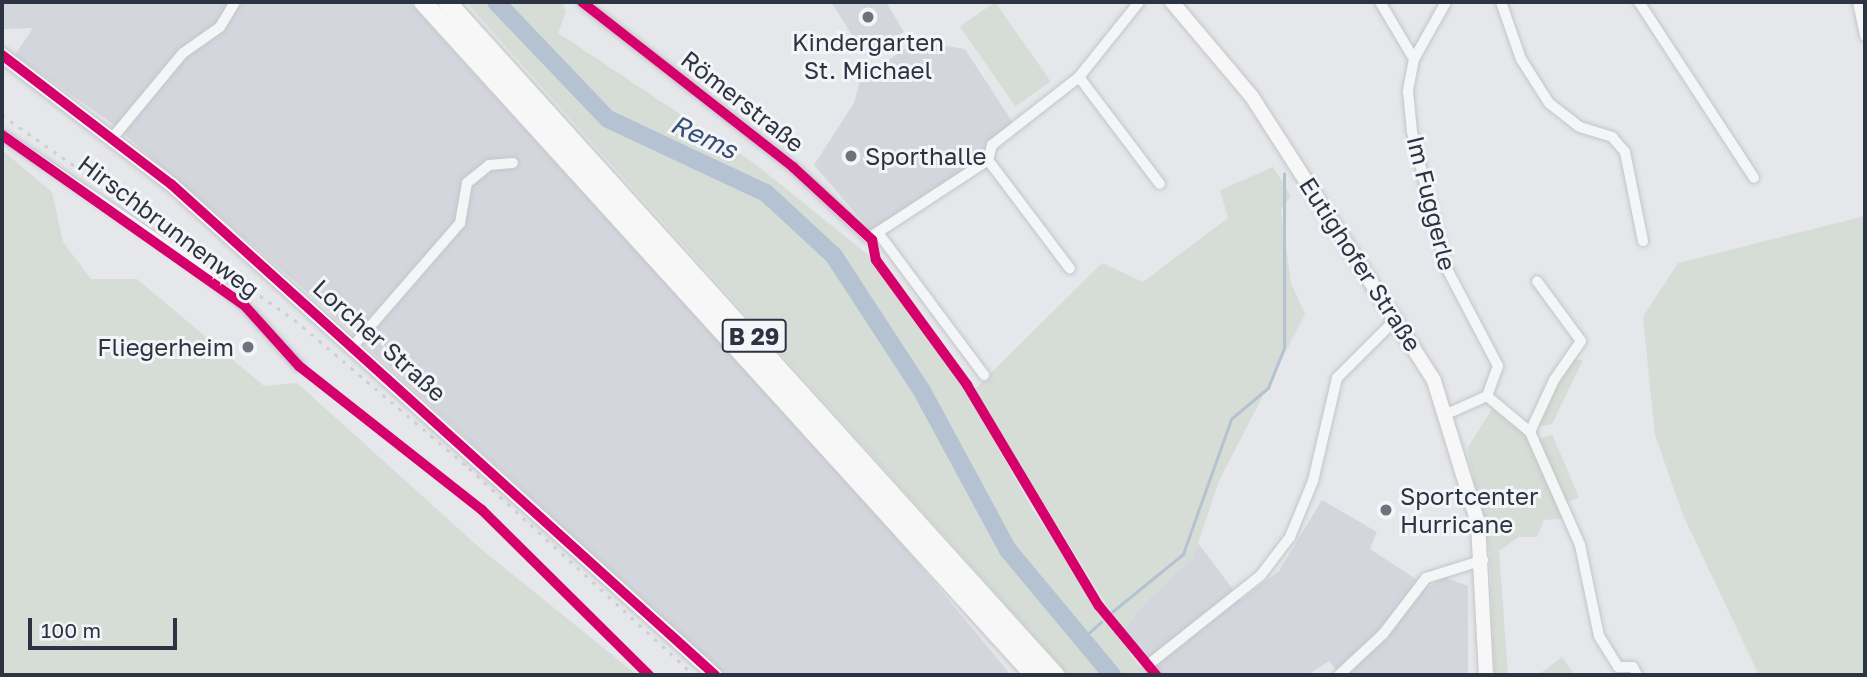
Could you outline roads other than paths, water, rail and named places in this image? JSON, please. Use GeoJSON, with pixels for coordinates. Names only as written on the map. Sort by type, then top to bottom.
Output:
{"type":"FeatureCollection","features":[{"type":"Feature","properties":{"kind":"highway","name":"B 29"},"geometry":{"type":"LineString","coordinates":[[423,2],[1034,675]]}},
{"type":"Feature","properties":{"kind":"highway","name":"B 29"},"geometry":{"type":"LineString","coordinates":[[447,2],[1055,675]]}},
{"type":"Feature","properties":{"kind":"street"},"geometry":{"type":"LineString","coordinates":[[114,136],[183,53],[220,27],[235,2]]}},
{"type":"Feature","properties":{"kind":"street","name":"Römerstraße"},"geometry":{"type":"LineString","coordinates":[[582,2],[793,167],[876,237],[984,375]]}},
{"type":"Feature","properties":{"kind":"street"},"geometry":{"type":"LineString","coordinates":[[876,237],[894,218],[988,160],[992,145],[1079,77],[1139,2]]}},
{"type":"Feature","properties":{"kind":"street","name":"Eutighofer Straße"},"geometry":{"type":"LineString","coordinates":[[1172,2],[1246,88],[1397,318],[1447,414],[1471,492],[1483,560],[1486,675]]}},
{"type":"Feature","properties":{"kind":"street"},"geometry":{"type":"LineString","coordinates":[[1380,2],[1414,59]]}},
{"type":"Feature","properties":{"kind":"street","name":"Im Fuggerle"},"geometry":{"type":"LineString","coordinates":[[1446,2],[1414,59],[1408,91],[1422,183],[1455,290],[1497,356],[1498,376],[1488,396]]}},
{"type":"Feature","properties":{"kind":"street"},"geometry":{"type":"LineString","coordinates":[[1501,2],[1521,59],[1549,103],[1580,127],[1612,137],[1625,152],[1643,242]]}},
{"type":"Feature","properties":{"kind":"street"},"geometry":{"type":"LineString","coordinates":[[1639,2],[1754,178]]}},
{"type":"Feature","properties":{"kind":"street"},"geometry":{"type":"LineString","coordinates":[[1858,2],[1865,36]]}},
{"type":"Feature","properties":{"kind":"street","name":"Lorcher Straße"},"geometry":{"type":"LineString","coordinates":[[2,55],[114,136],[354,345],[715,675]]}},
{"type":"Feature","properties":{"kind":"street"},"geometry":{"type":"LineString","coordinates":[[1079,77],[1160,184]]}},
{"type":"Feature","properties":{"kind":"street","name":"Hirschbrunnenweg"},"geometry":{"type":"LineString","coordinates":[[2,135],[190,262],[243,305],[299,366]]}},
{"type":"Feature","properties":{"kind":"street"},"geometry":{"type":"LineString","coordinates":[[988,160],[1070,270]]}},
{"type":"Feature","properties":{"kind":"street"},"geometry":{"type":"LineString","coordinates":[[354,345],[460,223],[467,183],[489,165],[513,163]]}},
{"type":"Feature","properties":{"kind":"street"},"geometry":{"type":"LineString","coordinates":[[1530,432],[1553,380],[1581,341],[1537,281]]}},
{"type":"Feature","properties":{"kind":"street"},"geometry":{"type":"LineString","coordinates":[[1156,675],[1148,665],[1261,575],[1290,537],[1313,481],[1337,378],[1397,318]]}},
{"type":"Feature","properties":{"kind":"street"},"geometry":{"type":"LineString","coordinates":[[1447,414],[1488,396],[1530,432],[1580,545],[1599,636],[1618,667],[1633,667],[1637,675]]}},
{"type":"Feature","properties":{"kind":"street"},"geometry":{"type":"LineString","coordinates":[[1339,675],[1383,634],[1426,578],[1483,560]]}},
{"type":"Feature","properties":{"kind":"waterway","name":"Rems"},"geometry":{"type":"LineString","coordinates":[[496,2],[608,119],[766,193],[834,256],[922,391],[1008,550],[1112,675]]}},
{"type":"Feature","properties":{"kind":"waterway"},"geometry":{"type":"LineString","coordinates":[[1112,612],[1183,554],[1231,419],[1268,388],[1284,348],[1284,174]]}},
{"type":"Feature","properties":{"kind":"waterway"},"geometry":{"type":"LineString","coordinates":[[1081,640],[1101,622]]}},
{"type":"Feature","properties":{"kind":"railway"},"geometry":{"type":"LineString","coordinates":[[2,115],[295,320],[469,468],[694,675]]}},
{"type":"Feature","properties":{"kind":"place","name":"Kindergarten St. Michael"},"geometry":{"type":"Point","coordinates":[868,17]}},
{"type":"Feature","properties":{"kind":"place","name":"Sporthalle"},"geometry":{"type":"Point","coordinates":[851,156]}},
{"type":"Feature","properties":{"kind":"place","name":"Fliegerheim"},"geometry":{"type":"Point","coordinates":[248,347]}},
{"type":"Feature","properties":{"kind":"place","name":"Sportcenter Hurricane"},"geometry":{"type":"Point","coordinates":[1386,510]}}]}
